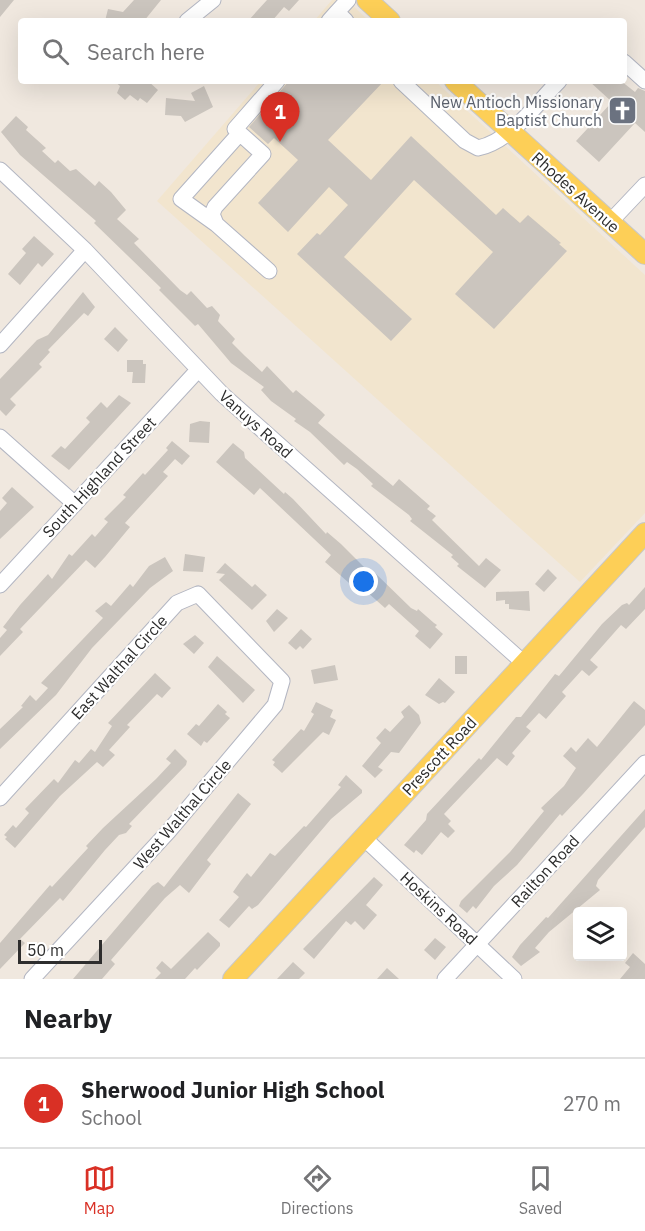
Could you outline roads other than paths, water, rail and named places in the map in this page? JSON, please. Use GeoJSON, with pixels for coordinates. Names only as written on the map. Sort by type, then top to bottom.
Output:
{"type":"FeatureCollection","features":[{"type":"Feature","properties":{"kind":"main road"},"geometry":{"type":"LineString","coordinates":[[367,0],[387,18]]}},
{"type":"Feature","properties":{"kind":"main road","name":"Rhodes Avenue"},"geometry":{"type":"LineString","coordinates":[[458,84],[645,254]]}},
{"type":"Feature","properties":{"kind":"main road","name":"Prescott Road"},"geometry":{"type":"LineString","coordinates":[[233,979],[645,533]]}},
{"type":"Feature","properties":{"kind":"street"},"geometry":{"type":"LineString","coordinates":[[191,18],[213,0]]}},
{"type":"Feature","properties":{"kind":"street"},"geometry":{"type":"LineString","coordinates":[[337,18],[348,0]]}},
{"type":"Feature","properties":{"kind":"street"},"geometry":{"type":"LineString","coordinates":[[627,66],[645,81]]}},
{"type":"Feature","properties":{"kind":"street"},"geometry":{"type":"LineString","coordinates":[[216,224],[212,214],[215,207],[263,154],[235,129],[274,84]]}},
{"type":"Feature","properties":{"kind":"street"},"geometry":{"type":"LineString","coordinates":[[404,84],[465,141],[478,148],[492,145],[556,84]]}},
{"type":"Feature","properties":{"kind":"street"},"geometry":{"type":"LineString","coordinates":[[240,133],[181,199],[216,224],[269,271]]}},
{"type":"Feature","properties":{"kind":"street","name":"Vanuys Road"},"geometry":{"type":"LineString","coordinates":[[0,170],[85,250],[222,394],[525,664]]}},
{"type":"Feature","properties":{"kind":"street"},"geometry":{"type":"LineString","coordinates":[[610,222],[645,185]]}},
{"type":"Feature","properties":{"kind":"street"},"geometry":{"type":"LineString","coordinates":[[0,345],[85,250]]}},
{"type":"Feature","properties":{"kind":"street","name":"South Highland Street"},"geometry":{"type":"LineString","coordinates":[[0,585],[198,370]]}},
{"type":"Feature","properties":{"kind":"street"},"geometry":{"type":"LineString","coordinates":[[0,437],[75,504]]}},
{"type":"Feature","properties":{"kind":"street","name":"East Walthal Circle"},"geometry":{"type":"LineString","coordinates":[[0,798],[177,603],[198,594],[246,641]]}},
{"type":"Feature","properties":{"kind":"street","name":"West Walthal Circle"},"geometry":{"type":"LineString","coordinates":[[32,979],[168,832],[275,705],[282,681],[246,641]]}},
{"type":"Feature","properties":{"kind":"street","name":"Railton Road"},"geometry":{"type":"LineString","coordinates":[[444,979],[645,764]]}},
{"type":"Feature","properties":{"kind":"street","name":"Hoskins Road"},"geometry":{"type":"LineString","coordinates":[[364,838],[514,979]]}},
{"type":"Feature","properties":{"kind":"place","name":"New Antioch Missionary Baptist Church"},"geometry":{"type":"Point","coordinates":[623,111]}},
{"type":"Feature","properties":{"kind":"place","name":"Sherwood Junior High School"},"geometry":{"type":"Point","coordinates":[280,142]}}]}
